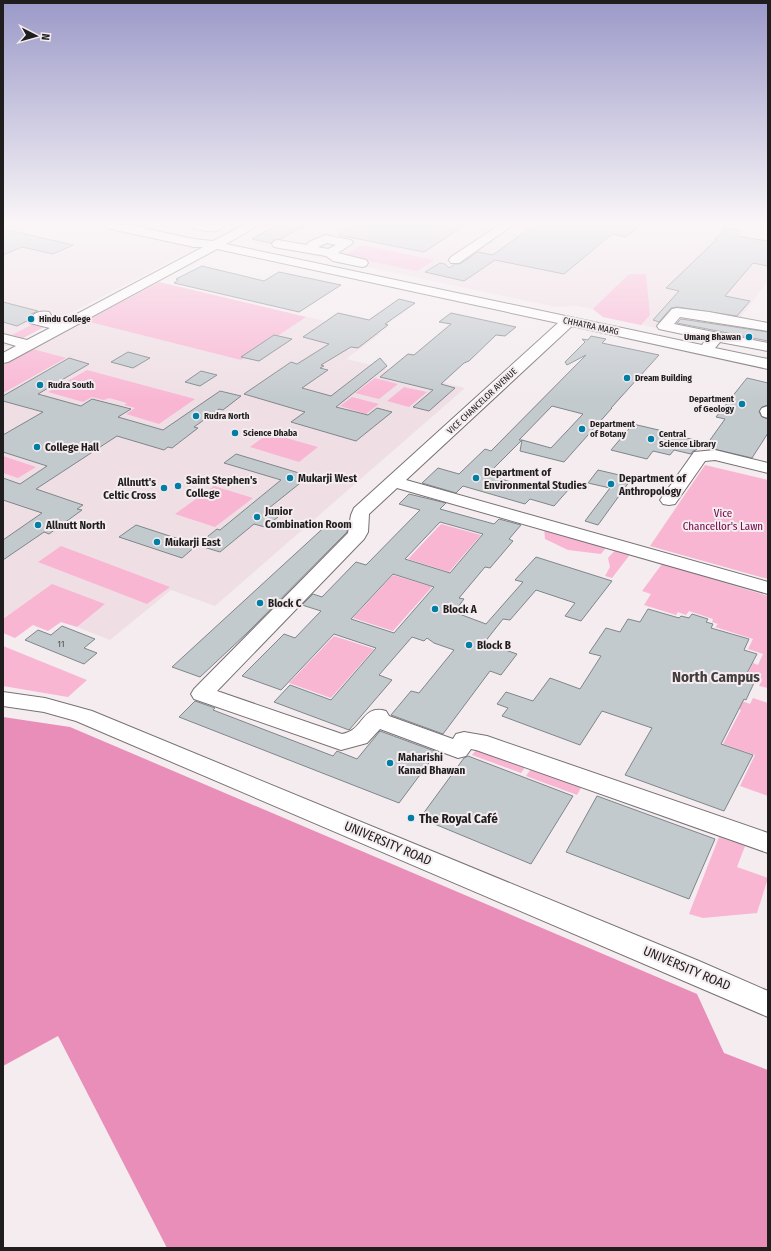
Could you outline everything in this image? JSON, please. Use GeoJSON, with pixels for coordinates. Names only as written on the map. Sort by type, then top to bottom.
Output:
{"type":"FeatureCollection","features":[{"type":"Feature","properties":{"kind":"street"},"geometry":{"type":"LineString","coordinates":[[3,353],[13,341],[56,326],[136,283]]}},
{"type":"Feature","properties":{"kind":"street"},"geometry":{"type":"LineString","coordinates":[[3,358],[146,283]]}},
{"type":"Feature","properties":{"kind":"street","name":"CHHATRA MARG"},"geometry":{"type":"LineString","coordinates":[[380,283],[563,326],[705,350],[768,364]]}},
{"type":"Feature","properties":{"kind":"street"},"geometry":{"type":"LineString","coordinates":[[768,327],[709,316],[677,312],[664,326],[768,347]]}},
{"type":"Feature","properties":{"kind":"street"},"geometry":{"type":"LineString","coordinates":[[44,315],[35,320],[56,326]]}},
{"type":"Feature","properties":{"kind":"street","name":"VICE CHANCELOR AVENUE"},"geometry":{"type":"LineString","coordinates":[[563,326],[360,514],[359,530],[357,535],[202,694],[341,742],[351,742],[360,738],[377,717],[458,750],[464,740],[479,742],[768,843]]}},
{"type":"Feature","properties":{"kind":"street"},"geometry":{"type":"LineString","coordinates":[[705,350],[716,337]]}},
{"type":"Feature","properties":{"kind":"street"},"geometry":{"type":"LineString","coordinates":[[669,500],[700,456],[715,454],[768,468]]}},
{"type":"Feature","properties":{"kind":"street"},"geometry":{"type":"LineString","coordinates":[[395,482],[768,588]]}},
{"type":"Feature","properties":{"kind":"street","name":"UNIVERSITY ROAD"},"geometry":{"type":"LineString","coordinates":[[3,699],[45,705],[84,716],[689,969],[768,1004]]}},
{"type":"Feature","properties":{"kind":"shaded area"},"geometry":{"type":"Polygon","coordinates":[[[3,283],[128,283],[3,348],[3,283]]]}},
{"type":"Feature","properties":{"kind":"shaded area","name":"Saint Stephen's College"},"geometry":{"type":"Polygon","coordinates":[[[156,283],[165,283],[380,334],[346,359],[465,388],[215,606],[171,590],[110,640],[77,627],[105,604],[3,619],[3,365],[156,283]]]}},
{"type":"Feature","properties":{"kind":"shaded area"},"geometry":{"type":"Polygon","coordinates":[[[444,283],[766,283],[741,317],[768,323],[768,351],[603,317],[593,309],[576,306],[556,307],[444,283]]]}},
{"type":"Feature","properties":{"kind":"shaded area"},"geometry":{"type":"Polygon","coordinates":[[[3,717],[70,727],[697,994],[724,1053],[768,1070],[768,1248],[167,1248],[58,1036],[3,1066],[3,717]]]}},
{"type":"Feature","properties":{"kind":"green space"},"geometry":{"type":"Polygon","coordinates":[[[156,283],[165,283],[306,317],[241,360],[86,321],[156,283]]]}},
{"type":"Feature","properties":{"kind":"green space"},"geometry":{"type":"Polygon","coordinates":[[[619,283],[647,283],[650,315],[641,325],[603,317],[593,309],[619,283]]]}},
{"type":"Feature","properties":{"kind":"green space"},"geometry":{"type":"Polygon","coordinates":[[[37,322],[48,325],[23,338],[12,335],[37,322]]]}},
{"type":"Feature","properties":{"kind":"green space"},"geometry":{"type":"Polygon","coordinates":[[[33,349],[66,358],[3,393],[3,365],[33,349]]]}},
{"type":"Feature","properties":{"kind":"green space"},"geometry":{"type":"Polygon","coordinates":[[[87,370],[195,399],[159,424],[126,414],[135,408],[124,405],[127,403],[109,398],[104,400],[92,397],[83,402],[48,392],[87,370]]]}},
{"type":"Feature","properties":{"kind":"green space"},"geometry":{"type":"Polygon","coordinates":[[[375,378],[398,384],[379,399],[355,393],[375,378]]]}},
{"type":"Feature","properties":{"kind":"green space"},"geometry":{"type":"Polygon","coordinates":[[[404,387],[427,392],[409,407],[387,401],[404,387]]]}},
{"type":"Feature","properties":{"kind":"green space"},"geometry":{"type":"Polygon","coordinates":[[[352,397],[379,404],[366,414],[340,406],[352,397]]]}},
{"type":"Feature","properties":{"kind":"green space"},"geometry":{"type":"Polygon","coordinates":[[[269,433],[318,447],[299,462],[250,447],[269,433]]]}},
{"type":"Feature","properties":{"kind":"green space"},"geometry":{"type":"Polygon","coordinates":[[[3,456],[36,467],[18,478],[3,473],[3,456]]]}},
{"type":"Feature","properties":{"kind":"green space","name":"Vice Chancellor's Lawn"},"geometry":{"type":"Polygon","coordinates":[[[705,465],[768,480],[768,579],[650,546],[705,465]]]}},
{"type":"Feature","properties":{"kind":"green space"},"geometry":{"type":"Polygon","coordinates":[[[214,486],[253,498],[215,527],[175,514],[214,486]]]}},
{"type":"Feature","properties":{"kind":"green space"},"geometry":{"type":"Polygon","coordinates":[[[441,524],[481,535],[449,572],[408,559],[441,524]]]}},
{"type":"Feature","properties":{"kind":"green space"},"geometry":{"type":"Polygon","coordinates":[[[544,527],[608,545],[601,554],[568,550],[545,539],[544,527]]]}},
{"type":"Feature","properties":{"kind":"green space"},"geometry":{"type":"Polygon","coordinates":[[[61,546],[170,587],[147,604],[38,562],[61,546]]]}},
{"type":"Feature","properties":{"kind":"green space"},"geometry":{"type":"Polygon","coordinates":[[[617,548],[632,552],[612,578],[605,576],[610,567],[608,558],[617,548]]]}},
{"type":"Feature","properties":{"kind":"green space"},"geometry":{"type":"Polygon","coordinates":[[[662,564],[768,596],[768,688],[759,686],[762,680],[747,675],[753,663],[758,665],[763,654],[748,649],[753,639],[715,627],[718,624],[712,622],[713,619],[689,611],[686,615],[678,612],[676,615],[644,605],[651,594],[642,591],[662,564]]]}},
{"type":"Feature","properties":{"kind":"green space"},"geometry":{"type":"Polygon","coordinates":[[[393,575],[432,587],[393,631],[353,618],[393,575]]]}},
{"type":"Feature","properties":{"kind":"green space"},"geometry":{"type":"Polygon","coordinates":[[[52,584],[105,604],[77,627],[61,622],[48,631],[33,625],[15,638],[3,633],[3,619],[52,584]]]}},
{"type":"Feature","properties":{"kind":"green space"},"geometry":{"type":"Polygon","coordinates":[[[334,636],[374,649],[331,698],[289,683],[334,636]]]}},
{"type":"Feature","properties":{"kind":"green space"},"geometry":{"type":"Polygon","coordinates":[[[3,646],[87,680],[68,697],[3,686],[3,646]]]}},
{"type":"Feature","properties":{"kind":"green space"},"geometry":{"type":"Polygon","coordinates":[[[734,698],[750,704],[753,698],[768,703],[768,796],[740,786],[755,755],[723,744],[741,710],[729,706],[734,698]]]}},
{"type":"Feature","properties":{"kind":"green space"},"geometry":{"type":"Polygon","coordinates":[[[480,745],[528,763],[521,773],[472,755],[480,745]]]}},
{"type":"Feature","properties":{"kind":"green space"},"geometry":{"type":"Polygon","coordinates":[[[533,766],[583,784],[577,795],[526,776],[533,766]]]}},
{"type":"Feature","properties":{"kind":"green space"},"geometry":{"type":"Polygon","coordinates":[[[719,837],[745,846],[737,867],[768,878],[757,913],[703,918],[689,914],[719,837]]]}},
{"type":"Feature","properties":{"kind":"building"},"geometry":{"type":"Polygon","coordinates":[[[176,283],[333,283],[341,285],[299,312],[176,283]]]}},
{"type":"Feature","properties":{"kind":"building"},"geometry":{"type":"Polygon","coordinates":[[[671,283],[736,283],[725,296],[750,301],[737,316],[677,307],[671,308],[659,322],[653,320],[679,291],[666,288],[671,283]]]}},
{"type":"Feature","properties":{"kind":"building"},"geometry":{"type":"Polygon","coordinates":[[[399,299],[415,303],[385,324],[388,325],[358,348],[351,347],[321,365],[324,366],[320,368],[328,370],[302,388],[331,396],[380,358],[387,366],[336,407],[368,415],[377,408],[392,412],[356,441],[291,422],[305,412],[244,394],[291,362],[297,364],[329,344],[303,337],[338,313],[369,320],[399,299]]]}},
{"type":"Feature","properties":{"kind":"building"},"geometry":{"type":"Polygon","coordinates":[[[3,302],[38,311],[31,314],[27,321],[17,326],[3,322],[3,302]]]}},
{"type":"Feature","properties":{"kind":"building"},"geometry":{"type":"Polygon","coordinates":[[[451,313],[516,327],[505,336],[496,335],[469,361],[464,363],[441,384],[455,388],[429,411],[413,407],[433,390],[380,377],[408,354],[414,355],[451,324],[439,322],[451,313]]]}},
{"type":"Feature","properties":{"kind":"building"},"geometry":{"type":"Polygon","coordinates":[[[681,319],[768,332],[768,341],[677,323],[681,319]]]}},
{"type":"Feature","properties":{"kind":"building"},"geometry":{"type":"Polygon","coordinates":[[[274,335],[292,339],[259,361],[241,357],[274,335]]]}},
{"type":"Feature","properties":{"kind":"building"},"geometry":{"type":"Polygon","coordinates":[[[591,336],[606,339],[602,343],[659,355],[564,462],[520,451],[522,440],[487,475],[532,488],[539,481],[569,489],[554,506],[530,499],[525,504],[463,486],[456,493],[422,483],[438,468],[459,474],[485,449],[491,451],[586,355],[567,365],[565,362],[585,342],[582,339],[588,340],[591,336]],[[552,406],[519,440],[551,448],[583,414],[552,406]]]}},
{"type":"Feature","properties":{"kind":"building"},"geometry":{"type":"Polygon","coordinates":[[[128,352],[150,358],[133,368],[111,362],[128,352]]]}},
{"type":"Feature","properties":{"kind":"building"},"geometry":{"type":"Polygon","coordinates":[[[69,358],[89,364],[38,394],[81,406],[92,399],[131,409],[118,417],[163,430],[220,391],[241,396],[223,410],[219,409],[194,427],[198,428],[172,448],[168,447],[164,450],[117,436],[36,489],[83,505],[77,509],[82,510],[49,534],[44,532],[3,560],[3,540],[42,513],[3,500],[3,478],[20,484],[47,466],[3,452],[3,435],[43,412],[3,401],[3,396],[69,358]]]}},
{"type":"Feature","properties":{"kind":"building"},"geometry":{"type":"Polygon","coordinates":[[[201,371],[217,375],[200,386],[185,382],[201,371]]]}},
{"type":"Feature","properties":{"kind":"building"},"geometry":{"type":"Polygon","coordinates":[[[747,378],[768,383],[768,405],[762,407],[759,412],[762,417],[768,419],[768,433],[752,458],[705,447],[725,419],[716,417],[747,378]]]}},
{"type":"Feature","properties":{"kind":"building","name":"Central Science Library"},"geometry":{"type":"Polygon","coordinates":[[[633,424],[684,436],[683,437],[702,442],[691,454],[674,450],[670,455],[653,451],[647,459],[611,450],[633,424]]]}},
{"type":"Feature","properties":{"kind":"building"},"geometry":{"type":"Polygon","coordinates":[[[236,454],[309,476],[264,512],[278,517],[265,527],[254,524],[220,552],[197,545],[217,529],[220,530],[281,480],[224,463],[236,454]]]}},
{"type":"Feature","properties":{"kind":"building"},"geometry":{"type":"Polygon","coordinates":[[[598,470],[632,478],[598,525],[585,521],[610,488],[588,483],[598,470]]]}},
{"type":"Feature","properties":{"kind":"building","name":"Block A"},"geometry":{"type":"Polygon","coordinates":[[[409,494],[446,503],[440,509],[494,524],[499,519],[521,525],[509,539],[513,541],[490,568],[485,567],[459,598],[464,599],[454,612],[486,624],[523,582],[515,580],[536,557],[612,581],[581,621],[565,616],[575,603],[536,590],[510,620],[503,619],[484,643],[517,654],[501,675],[490,671],[443,734],[391,715],[411,691],[419,693],[454,650],[434,643],[427,638],[424,641],[412,637],[379,675],[392,680],[349,730],[274,702],[290,685],[331,700],[376,648],[334,634],[281,690],[242,676],[284,634],[295,638],[321,611],[302,605],[313,594],[322,597],[356,562],[366,565],[420,510],[399,504],[409,494]],[[440,522],[405,559],[450,573],[483,534],[440,522]],[[393,574],[351,619],[394,633],[434,587],[393,574]]]}},
{"type":"Feature","properties":{"kind":"building","name":"Block C"},"geometry":{"type":"Polygon","coordinates":[[[331,521],[348,526],[347,532],[247,633],[200,677],[172,667],[331,521]]]}},
{"type":"Feature","properties":{"kind":"building","name":"Mukarji East"},"geometry":{"type":"Polygon","coordinates":[[[136,525],[197,545],[182,558],[119,537],[136,525]]]}},
{"type":"Feature","properties":{"kind":"building"},"geometry":{"type":"Polygon","coordinates":[[[648,609],[679,618],[681,616],[689,618],[692,614],[708,619],[706,622],[713,624],[711,628],[749,639],[744,650],[757,654],[745,677],[755,680],[753,685],[746,700],[744,699],[721,744],[753,755],[724,811],[625,775],[652,728],[602,711],[580,745],[502,716],[508,708],[497,704],[506,692],[533,701],[550,678],[580,689],[601,656],[589,653],[606,628],[620,632],[628,619],[640,622],[648,609]]]}},
{"type":"Feature","properties":{"kind":"building"},"geometry":{"type":"Polygon","coordinates":[[[62,626],[95,639],[84,648],[97,653],[84,664],[25,640],[38,630],[51,635],[62,626]]]}},
{"type":"Feature","properties":{"kind":"building","name":"Maharishi Kanad Bhawan"},"geometry":{"type":"Polygon","coordinates":[[[195,701],[215,708],[213,710],[333,756],[337,751],[357,759],[380,731],[437,752],[399,803],[179,717],[195,701]]]}},
{"type":"Feature","properties":{"kind":"building"},"geometry":{"type":"Polygon","coordinates":[[[468,756],[573,796],[531,864],[420,818],[464,758],[468,756]]]}},
{"type":"Feature","properties":{"kind":"building"},"geometry":{"type":"Polygon","coordinates":[[[597,796],[715,839],[689,899],[566,852],[597,796]]]}},
{"type":"Feature","properties":{"kind":"place","name":"Hindu College"},"geometry":{"type":"Point","coordinates":[31,319]}},
{"type":"Feature","properties":{"kind":"place","name":"Umang Bhawan"},"geometry":{"type":"Point","coordinates":[749,337]}},
{"type":"Feature","properties":{"kind":"place","name":"Dream Building"},"geometry":{"type":"Point","coordinates":[627,378]}},
{"type":"Feature","properties":{"kind":"place","name":"Rudra South"},"geometry":{"type":"Point","coordinates":[40,385]}},
{"type":"Feature","properties":{"kind":"place","name":"Department of Geology"},"geometry":{"type":"Point","coordinates":[742,404]}},
{"type":"Feature","properties":{"kind":"place","name":"Rudra North"},"geometry":{"type":"Point","coordinates":[196,416]}},
{"type":"Feature","properties":{"kind":"place","name":"Department of Botany"},"geometry":{"type":"Point","coordinates":[582,429]}},
{"type":"Feature","properties":{"kind":"place","name":"Science Dhaba"},"geometry":{"type":"Point","coordinates":[235,433]}},
{"type":"Feature","properties":{"kind":"place","name":"Central Science Library"},"geometry":{"type":"Point","coordinates":[651,439]}},
{"type":"Feature","properties":{"kind":"place","name":"College Hall"},"geometry":{"type":"Point","coordinates":[37,447]}},
{"type":"Feature","properties":{"kind":"place","name":"Mukarji West"},"geometry":{"type":"Point","coordinates":[290,478]}},
{"type":"Feature","properties":{"kind":"place","name":"Department of Environmental Studies"},"geometry":{"type":"Point","coordinates":[476,478]}},
{"type":"Feature","properties":{"kind":"place","name":"Department of Anthropology"},"geometry":{"type":"Point","coordinates":[611,484]}},
{"type":"Feature","properties":{"kind":"place","name":"Saint Stephen's College"},"geometry":{"type":"Point","coordinates":[178,486]}},
{"type":"Feature","properties":{"kind":"place","name":"Allnutt's Celtic Cross"},"geometry":{"type":"Point","coordinates":[164,488]}},
{"type":"Feature","properties":{"kind":"place","name":"Junior Combination Room"},"geometry":{"type":"Point","coordinates":[257,517]}},
{"type":"Feature","properties":{"kind":"place","name":"Allnutt North"},"geometry":{"type":"Point","coordinates":[38,525]}},
{"type":"Feature","properties":{"kind":"place","name":"Mukarji East"},"geometry":{"type":"Point","coordinates":[157,542]}},
{"type":"Feature","properties":{"kind":"place","name":"Block C"},"geometry":{"type":"Point","coordinates":[260,603]}},
{"type":"Feature","properties":{"kind":"place","name":"Block A"},"geometry":{"type":"Point","coordinates":[435,609]}},
{"type":"Feature","properties":{"kind":"place","name":"Block B"},"geometry":{"type":"Point","coordinates":[469,645]}},
{"type":"Feature","properties":{"kind":"place","name":"Maharishi Kanad Bhawan"},"geometry":{"type":"Point","coordinates":[390,763]}},
{"type":"Feature","properties":{"kind":"place","name":"The Royal Café"},"geometry":{"type":"Point","coordinates":[411,818]}},
{"type":"Feature","properties":{"kind":"district","name":"North Campus"},"geometry":{"type":"Point","coordinates":[716,677]}}]}
